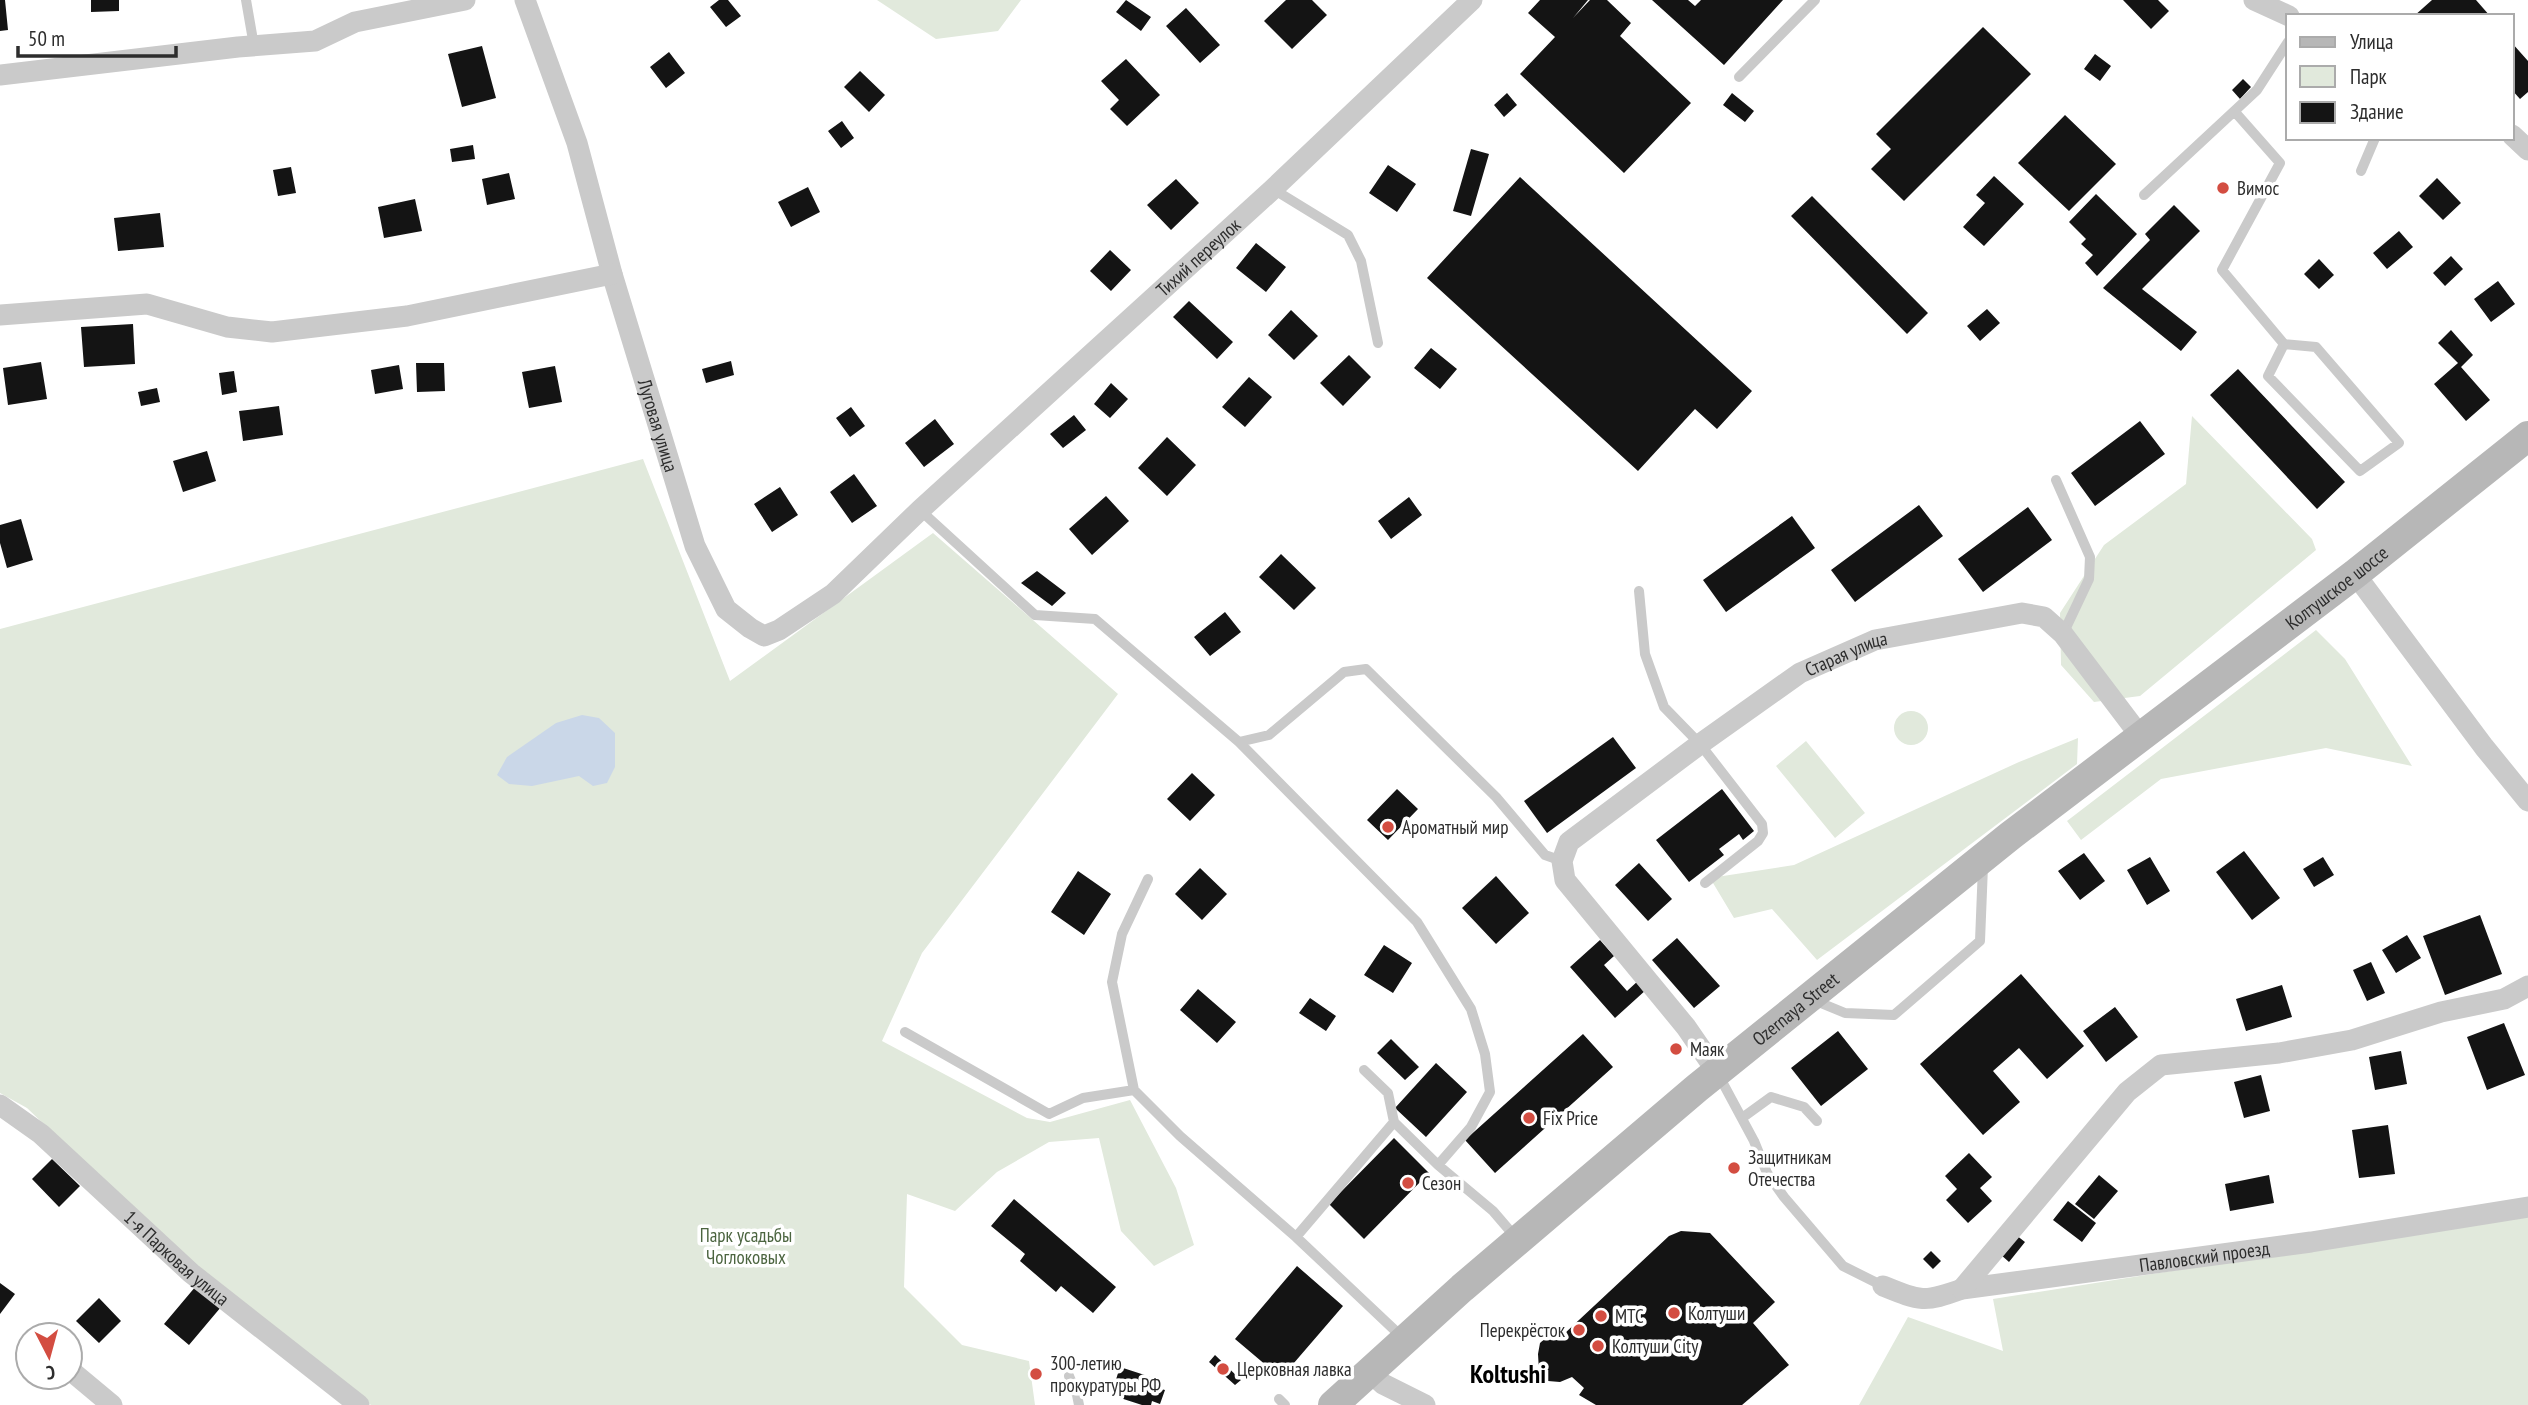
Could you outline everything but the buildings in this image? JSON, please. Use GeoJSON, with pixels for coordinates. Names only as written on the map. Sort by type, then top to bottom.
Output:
{"type":"FeatureCollection","features":[{"type":"Feature","properties":{"kind":"main road","name":"Колтушское шоссе"},"geometry":{"type":"LineString","coordinates":[[2141,737],[2355,575],[2528,436]]}},
{"type":"Feature","properties":{"kind":"main road","name":"Ozernaya Street"},"geometry":{"type":"LineString","coordinates":[[1333,1405],[1369,1371],[1717,1072],[1983,858],[2141,737]]}},
{"type":"Feature","properties":{"kind":"street"},"geometry":{"type":"LineString","coordinates":[[0,75],[315,41],[355,22],[465,0]]}},
{"type":"Feature","properties":{"kind":"street","name":"Луговая улица"},"geometry":{"type":"LineString","coordinates":[[525,0],[577,143],[612,274],[695,546],[726,609],[764,636],[779,630],[833,594],[920,510]]}},
{"type":"Feature","properties":{"kind":"street","name":"Тихий переулок"},"geometry":{"type":"LineString","coordinates":[[920,510],[1273,189],[1472,0]]}},
{"type":"Feature","properties":{"kind":"street"},"geometry":{"type":"LineString","coordinates":[[2254,0],[2286,15]]}},
{"type":"Feature","properties":{"kind":"street"},"geometry":{"type":"LineString","coordinates":[[0,315],[147,304],[227,327],[272,332],[408,316],[612,274]]}},
{"type":"Feature","properties":{"kind":"street"},"geometry":{"type":"LineString","coordinates":[[2355,575],[2484,747],[2528,801]]}},
{"type":"Feature","properties":{"kind":"street","name":"Старая улица"},"geometry":{"type":"LineString","coordinates":[[1562,860],[1569,842],[1800,673],[1875,640],[2022,613],[2044,617],[2063,634],[2141,737]]}},
{"type":"Feature","properties":{"kind":"street"},"geometry":{"type":"LineString","coordinates":[[1562,860],[1565,880],[1686,1027],[1717,1072]]}},
{"type":"Feature","properties":{"kind":"street"},"geometry":{"type":"LineString","coordinates":[[1962,1289],[2127,1092],[2161,1065],[2279,1053],[2352,1040],[2441,1012],[2504,999],[2528,986]]}},
{"type":"Feature","properties":{"kind":"street","name":"1-я Парковая улица"},"geometry":{"type":"LineString","coordinates":[[0,1105],[41,1134],[191,1273],[359,1405]]}},
{"type":"Feature","properties":{"kind":"street","name":"Павловский проезд"},"geometry":{"type":"LineString","coordinates":[[1883,1286],[1917,1300],[1940,1297],[1962,1289],[2311,1242],[2528,1207]]}},
{"type":"Feature","properties":{"kind":"street"},"geometry":{"type":"LineString","coordinates":[[1369,1371],[1383,1384],[1425,1405]]}},
{"type":"Feature","properties":{"kind":"street"},"geometry":{"type":"LineString","coordinates":[[84,1382],[112,1405]]}},
{"type":"Feature","properties":{"kind":"lane"},"geometry":{"type":"LineString","coordinates":[[246,0],[254,46]]}},
{"type":"Feature","properties":{"kind":"lane"},"geometry":{"type":"LineString","coordinates":[[1739,77],[1815,0]]}},
{"type":"Feature","properties":{"kind":"lane"},"geometry":{"type":"LineString","coordinates":[[2144,195],[2257,90],[2286,45]]}},
{"type":"Feature","properties":{"kind":"lane"},"geometry":{"type":"LineString","coordinates":[[2235,112],[2280,163],[2222,270],[2284,344],[2316,347],[2399,443],[2360,471],[2268,376],[2284,344]]}},
{"type":"Feature","properties":{"kind":"lane"},"geometry":{"type":"LineString","coordinates":[[2361,171],[2374,140]]}},
{"type":"Feature","properties":{"kind":"lane"},"geometry":{"type":"LineString","coordinates":[[1273,189],[1348,235],[1361,261],[1378,343]]}},
{"type":"Feature","properties":{"kind":"lane"},"geometry":{"type":"LineString","coordinates":[[2056,480],[2090,557],[2089,579],[2063,634]]}},
{"type":"Feature","properties":{"kind":"lane"},"geometry":{"type":"LineString","coordinates":[[920,510],[1035,615],[1095,619],[1239,742],[1417,922],[1471,1009],[1485,1054],[1490,1092],[1471,1127],[1438,1164]]}},
{"type":"Feature","properties":{"kind":"lane"},"geometry":{"type":"LineString","coordinates":[[1639,591],[1645,654],[1664,707],[1700,744],[1762,824],[1763,834],[1758,841],[1705,883]]}},
{"type":"Feature","properties":{"kind":"lane"},"geometry":{"type":"LineString","coordinates":[[1239,742],[1269,735],[1345,672],[1366,669],[1496,797],[1545,855],[1562,860]]}},
{"type":"Feature","properties":{"kind":"lane"},"geometry":{"type":"LineString","coordinates":[[1808,998],[1844,1013],[1894,1015],[1980,941],[1983,858]]}},
{"type":"Feature","properties":{"kind":"lane"},"geometry":{"type":"LineString","coordinates":[[1148,879],[1122,934],[1112,982],[1134,1090],[1180,1136],[1296,1237],[1405,1340]]}},
{"type":"Feature","properties":{"kind":"lane"},"geometry":{"type":"LineString","coordinates":[[905,1032],[1049,1114],[1083,1098],[1134,1090]]}},
{"type":"Feature","properties":{"kind":"lane"},"geometry":{"type":"LineString","coordinates":[[1364,1070],[1388,1093],[1394,1122],[1493,1211],[1519,1241]]}},
{"type":"Feature","properties":{"kind":"lane"},"geometry":{"type":"LineString","coordinates":[[1717,1072],[1767,1173],[1784,1197],[1843,1265],[1883,1286]]}},
{"type":"Feature","properties":{"kind":"lane"},"geometry":{"type":"LineString","coordinates":[[1742,1118],[1771,1097],[1804,1107],[1817,1121]]}},
{"type":"Feature","properties":{"kind":"lane"},"geometry":{"type":"LineString","coordinates":[[1296,1237],[1394,1122]]}},
{"type":"Feature","properties":{"kind":"lane"},"geometry":{"type":"LineString","coordinates":[[1069,1376],[1079,1405]]}},
{"type":"Feature","properties":{"kind":"green space"},"geometry":{"type":"Polygon","coordinates":[[[877,0],[1021,0],[998,31],[936,39],[877,0]]]}},
{"type":"Feature","properties":{"kind":"green space"},"geometry":{"type":"Polygon","coordinates":[[[2192,416],[2312,539],[2316,550],[2140,696],[2094,702],[2061,665],[2060,613],[2104,545],[2186,484],[2192,416]]]}},
{"type":"Feature","properties":{"kind":"green space","name":"Парк усадьбы Чоглоковых"},"geometry":{"type":"Polygon","coordinates":[[[643,459],[730,681],[933,533],[1118,694],[922,953],[882,1041],[1027,1118],[1050,1122],[1130,1100],[1176,1188],[1194,1245],[1154,1266],[1121,1231],[1099,1138],[1049,1142],[997,1172],[955,1211],[907,1194],[904,1287],[962,1345],[1029,1361],[1035,1405],[371,1405],[171,1246],[27,1108],[0,1093],[0,629],[643,459]]]}},
{"type":"Feature","properties":{"kind":"green space"},"geometry":{"type":"Polygon","coordinates":[[[2316,630],[2345,659],[2412,766],[2326,748],[2161,779],[2081,840],[2067,821],[2316,630]]]}},
{"type":"Feature","properties":{"kind":"green space"},"geometry":{"type":"Polygon","coordinates":[[[1911,711],[1923,716],[1928,728],[1923,740],[1911,745],[1899,740],[1894,728],[1899,716],[1911,711]]]}},
{"type":"Feature","properties":{"kind":"green space"},"geometry":{"type":"Polygon","coordinates":[[[2078,738],[2077,764],[1817,960],[1772,909],[1734,918],[1710,878],[1794,865],[2019,762],[2078,738]]]}},
{"type":"Feature","properties":{"kind":"green space"},"geometry":{"type":"Polygon","coordinates":[[[1806,741],[1865,813],[1835,838],[1776,766],[1806,741]]]}},
{"type":"Feature","properties":{"kind":"green space"},"geometry":{"type":"Polygon","coordinates":[[[2528,1215],[2528,1405],[1859,1405],[1908,1317],[2003,1351],[1993,1299],[2528,1215]]]}},
{"type":"Feature","properties":{"kind":"water"},"geometry":{"type":"Polygon","coordinates":[[[582,715],[599,718],[615,733],[615,767],[607,783],[593,786],[579,776],[532,786],[509,784],[497,775],[507,757],[556,723],[582,715]]]}},
{"type":"Feature","properties":{"kind":"place","name":"Вимос"},"geometry":{"type":"Point","coordinates":[2223,188]}},
{"type":"Feature","properties":{"kind":"place","name":"Ароматный мир"},"geometry":{"type":"Point","coordinates":[1388,827]}},
{"type":"Feature","properties":{"kind":"place","name":"Маяк"},"geometry":{"type":"Point","coordinates":[1676,1049]}},
{"type":"Feature","properties":{"kind":"place","name":"Fix Price"},"geometry":{"type":"Point","coordinates":[1529,1118]}},
{"type":"Feature","properties":{"kind":"place","name":"Защитникам Отечества"},"geometry":{"type":"Point","coordinates":[1734,1168]}},
{"type":"Feature","properties":{"kind":"place","name":"Сезон"},"geometry":{"type":"Point","coordinates":[1408,1183]}},
{"type":"Feature","properties":{"kind":"place","name":"Колтуши"},"geometry":{"type":"Point","coordinates":[1674,1313]}},
{"type":"Feature","properties":{"kind":"place","name":"МТС"},"geometry":{"type":"Point","coordinates":[1601,1316]}},
{"type":"Feature","properties":{"kind":"place","name":"Перекрёсток"},"geometry":{"type":"Point","coordinates":[1579,1330]}},
{"type":"Feature","properties":{"kind":"place","name":"Колтуши City"},"geometry":{"type":"Point","coordinates":[1598,1346]}},
{"type":"Feature","properties":{"kind":"place","name":"Церковная лавка"},"geometry":{"type":"Point","coordinates":[1223,1369]}},
{"type":"Feature","properties":{"kind":"place","name":"300-летию прокуратуры РФ"},"geometry":{"type":"Point","coordinates":[1036,1374]}},
{"type":"Feature","properties":{"kind":"district","name":"Koltushi"},"geometry":{"type":"Point","coordinates":[1508,1373]}}]}
